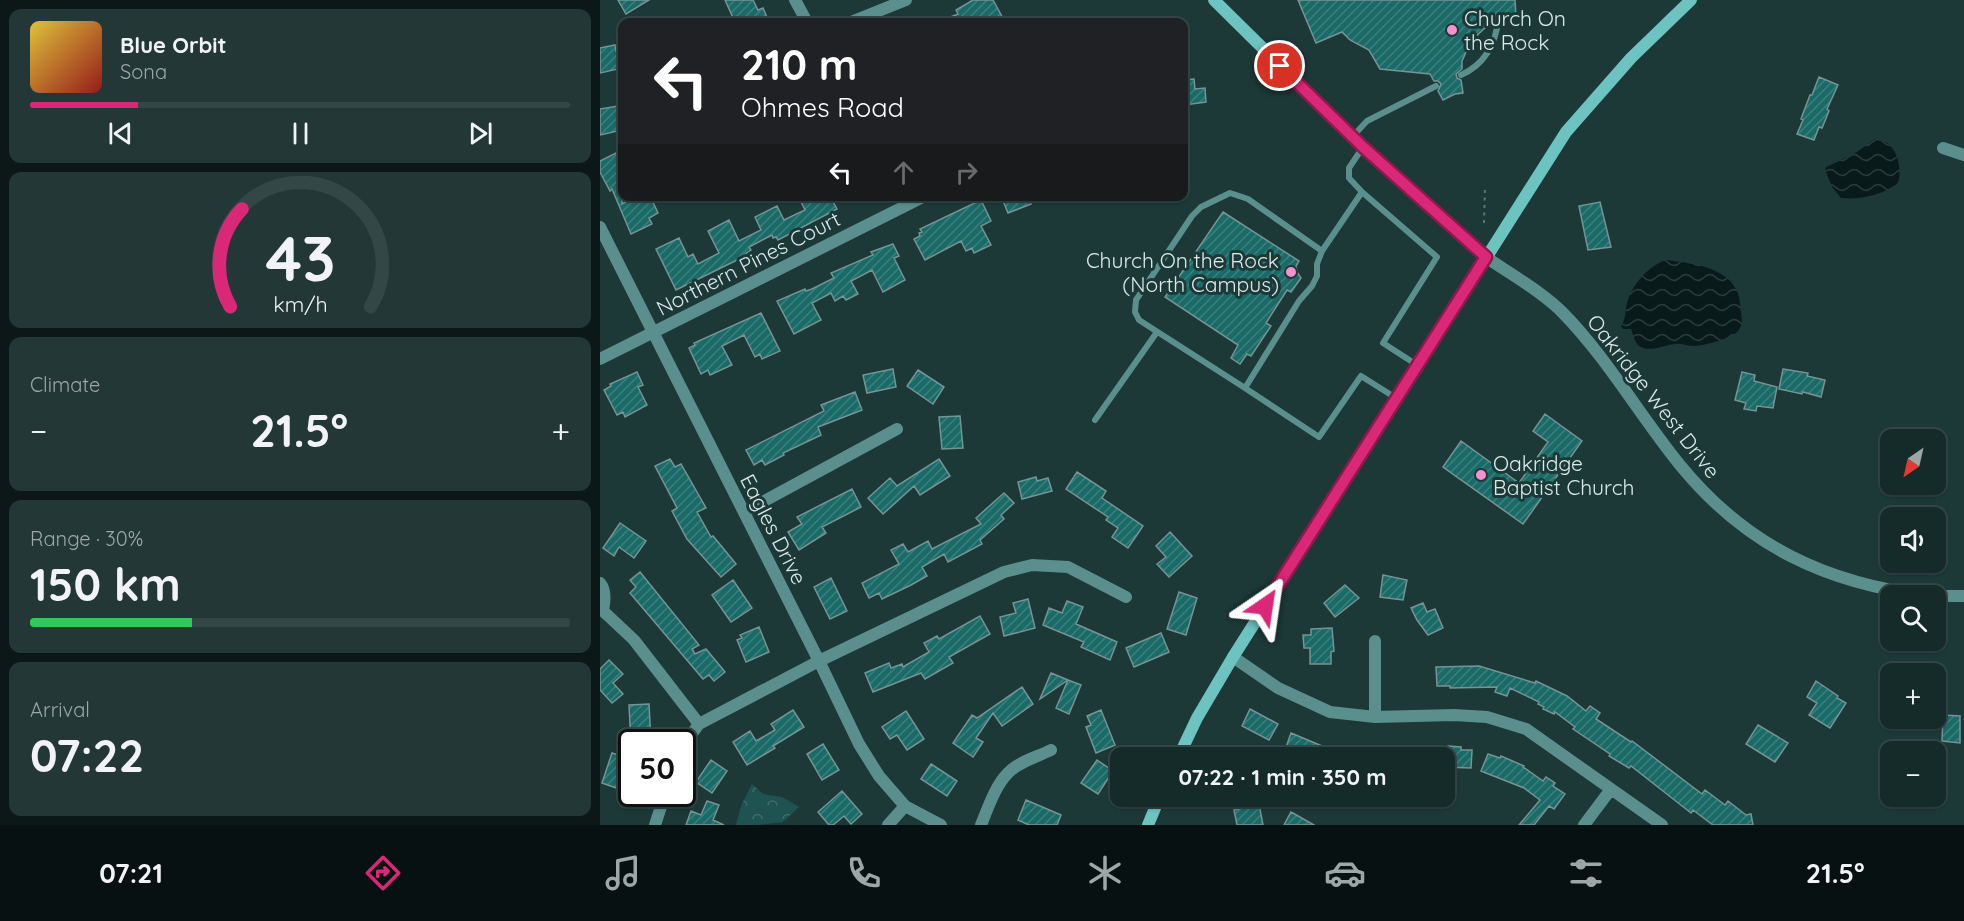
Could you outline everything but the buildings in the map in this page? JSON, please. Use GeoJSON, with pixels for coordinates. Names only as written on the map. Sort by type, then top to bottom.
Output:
{"type":"FeatureCollection","features":[{"type":"Feature","properties":{"kind":"main road"},"geometry":{"type":"LineString","coordinates":[[1214,0],[1363,147],[1486,257]]}},
{"type":"Feature","properties":{"kind":"main road"},"geometry":{"type":"LineString","coordinates":[[1183,747],[1197,718],[1233,657],[1566,132],[1631,58],[1690,0]]}},
{"type":"Feature","properties":{"kind":"main road"},"geometry":{"type":"LineString","coordinates":[[1148,825],[1155,807]]}},
{"type":"Feature","properties":{"kind":"street"},"geometry":{"type":"LineString","coordinates":[[795,0],[805,18]]}},
{"type":"Feature","properties":{"kind":"street"},"geometry":{"type":"LineString","coordinates":[[861,18],[906,0]]}},
{"type":"Feature","properties":{"kind":"street"},"geometry":{"type":"LineString","coordinates":[[1943,148],[1964,155]]}},
{"type":"Feature","properties":{"kind":"street","name":"Northern Pines Court"},"geometry":{"type":"LineString","coordinates":[[600,359],[915,201]]}},
{"type":"Feature","properties":{"kind":"street","name":"Eagles Drive"},"geometry":{"type":"LineString","coordinates":[[600,227],[858,744],[879,776],[905,806],[941,825]]}},
{"type":"Feature","properties":{"kind":"street","name":"Oakridge West Drive"},"geometry":{"type":"LineString","coordinates":[[1486,257],[1563,312],[1680,465],[1707,495],[1752,533],[1785,554],[1818,569],[1880,589]]}},
{"type":"Feature","properties":{"kind":"street"},"geometry":{"type":"LineString","coordinates":[[744,512],[897,429]]}},
{"type":"Feature","properties":{"kind":"street"},"geometry":{"type":"LineString","coordinates":[[695,729],[699,724],[819,662],[1004,572],[1032,565],[1068,567],[1126,597]]}},
{"type":"Feature","properties":{"kind":"street"},"geometry":{"type":"LineString","coordinates":[[600,583],[605,599],[602,609],[634,640],[699,724]]}},
{"type":"Feature","properties":{"kind":"street"},"geometry":{"type":"LineString","coordinates":[[1946,596],[1964,596]]}},
{"type":"Feature","properties":{"kind":"street"},"geometry":{"type":"LineString","coordinates":[[1375,641],[1376,717]]}},
{"type":"Feature","properties":{"kind":"street"},"geometry":{"type":"LineString","coordinates":[[1233,657],[1278,688],[1330,712],[1376,717],[1454,715],[1486,717],[1526,729],[1662,825]]}},
{"type":"Feature","properties":{"kind":"street"},"geometry":{"type":"LineString","coordinates":[[981,825],[995,792],[1007,773],[1051,750]]}},
{"type":"Feature","properties":{"kind":"street"},"geometry":{"type":"LineString","coordinates":[[1584,825],[1611,789]]}},
{"type":"Feature","properties":{"kind":"street"},"geometry":{"type":"LineString","coordinates":[[888,825],[905,806]]}},
{"type":"Feature","properties":{"kind":"street"},"geometry":{"type":"LineString","coordinates":[[655,825],[661,807]]}},
{"type":"Feature","properties":{"kind":"lane"},"geometry":{"type":"LineString","coordinates":[[1461,75],[1472,70],[1487,54],[1497,35],[1498,20]]}},
{"type":"Feature","properties":{"kind":"lane"},"geometry":{"type":"LineString","coordinates":[[1353,136],[1367,121],[1436,86]]}},
{"type":"Feature","properties":{"kind":"lane"},"geometry":{"type":"LineString","coordinates":[[1363,147],[1349,168],[1349,178],[1437,257],[1383,343],[1417,365]]}},
{"type":"Feature","properties":{"kind":"lane"},"geometry":{"type":"LineString","coordinates":[[1245,388],[1299,302],[1312,286],[1317,276],[1317,264],[1322,251],[1362,192]]}},
{"type":"Feature","properties":{"kind":"lane"},"geometry":{"type":"LineString","coordinates":[[1322,251],[1248,199],[1230,193],[1201,207],[1192,216],[1136,300],[1135,312],[1139,320],[1320,437],[1361,376],[1396,398]]}},
{"type":"Feature","properties":{"kind":"lane"},"geometry":{"type":"LineString","coordinates":[[1095,420],[1157,332]]}},
{"type":"Feature","properties":{"kind":"path"},"geometry":{"type":"LineString","coordinates":[[1484,223],[1485,188]]}},
{"type":"Feature","properties":{"kind":"green space"},"geometry":{"type":"Polygon","coordinates":[[[752,784],[763,794],[782,797],[799,807],[783,822],[736,825],[741,806],[752,784]]]}},
{"type":"Feature","properties":{"kind":"water"},"geometry":{"type":"Polygon","coordinates":[[[1875,139],[1882,140],[1893,149],[1898,162],[1898,183],[1871,196],[1841,198],[1832,187],[1825,170],[1826,167],[1854,154],[1875,139]]]}},
{"type":"Feature","properties":{"kind":"water"},"geometry":{"type":"Polygon","coordinates":[[[1666,260],[1705,267],[1723,275],[1730,281],[1738,295],[1742,321],[1736,333],[1722,340],[1697,346],[1677,344],[1647,349],[1638,345],[1631,329],[1623,329],[1621,326],[1625,318],[1627,303],[1642,277],[1653,267],[1666,260]]]}},
{"type":"Feature","properties":{"kind":"place","name":"Church On the Rock"},"geometry":{"type":"Point","coordinates":[1452,30]}},
{"type":"Feature","properties":{"kind":"place","name":"Church On the Rock (North Campus)"},"geometry":{"type":"Point","coordinates":[1291,272]}},
{"type":"Feature","properties":{"kind":"place","name":"Oakridge Baptist Church"},"geometry":{"type":"Point","coordinates":[1481,475]}},
{"type":"Feature","properties":{"kind":"route"},"geometry":{"type":"LineString","coordinates":[[1265,606],[1486,257],[1363,147],[1280,66]]}}]}
